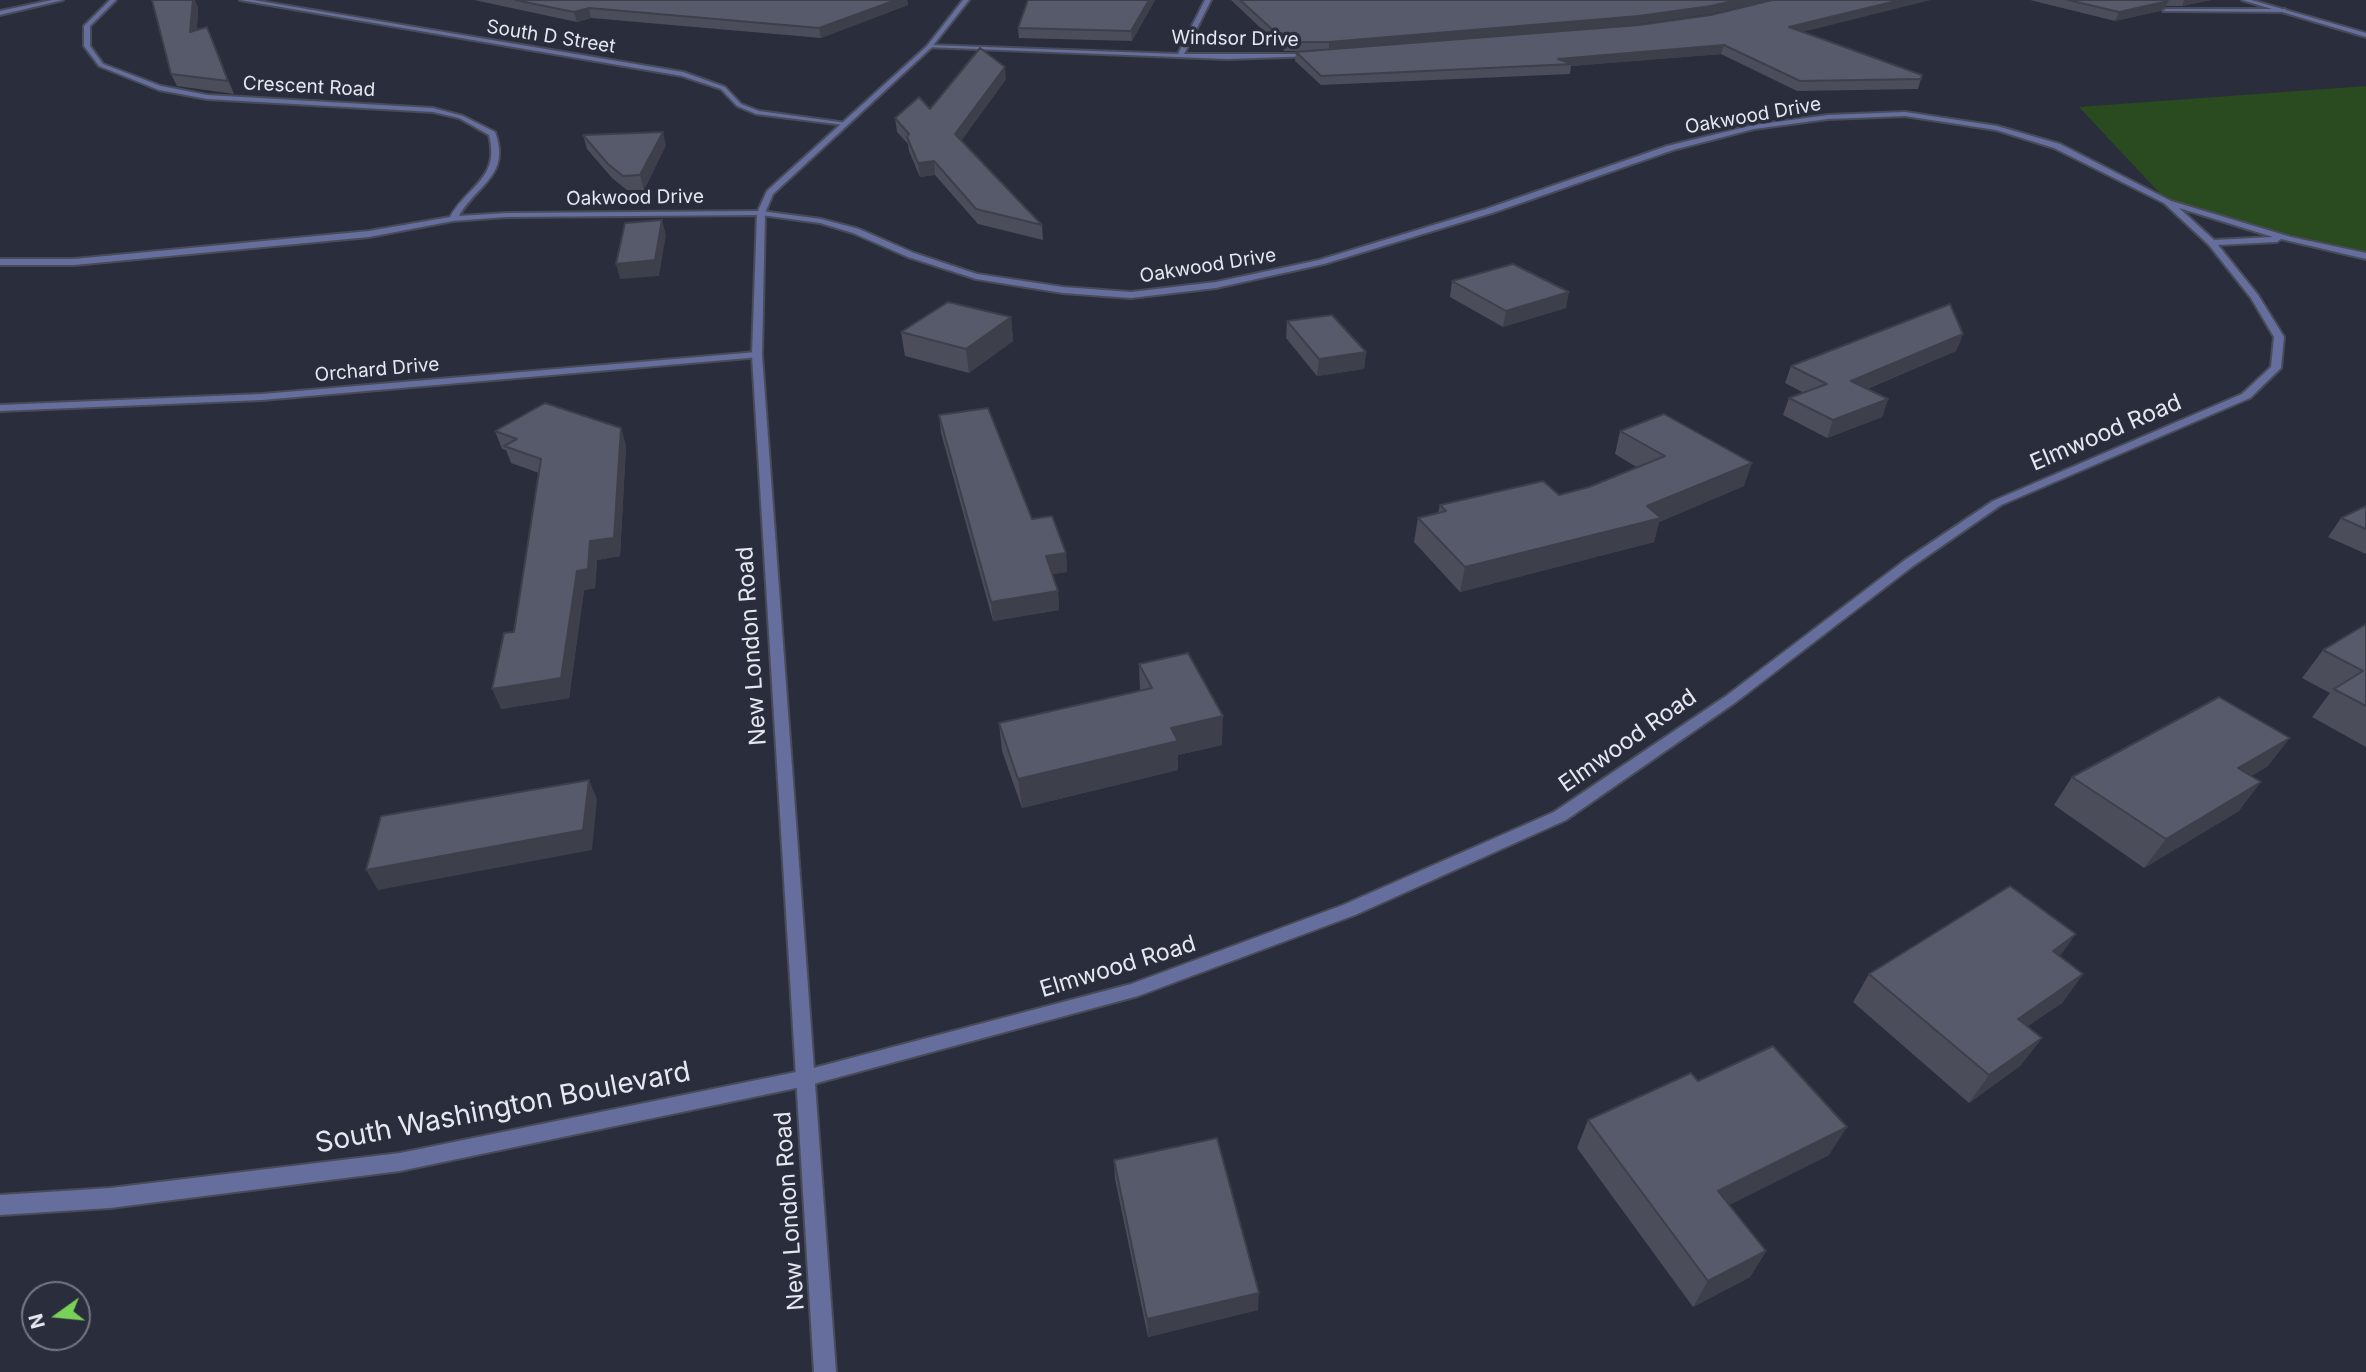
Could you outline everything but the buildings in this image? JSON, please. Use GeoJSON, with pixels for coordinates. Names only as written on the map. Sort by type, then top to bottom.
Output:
{"type":"FeatureCollection","features":[{"type":"Feature","properties":{"kind":"street"},"geometry":{"type":"LineString","coordinates":[[0,13],[60,0]]}},
{"type":"Feature","properties":{"kind":"street","name":"Crescent Road"},"geometry":{"type":"LineString","coordinates":[[113,0],[87,26],[87,46],[101,65],[159,88],[207,97],[433,110],[461,117],[492,134],[498,160],[494,173],[461,201],[453,219]]}},
{"type":"Feature","properties":{"kind":"street","name":"South D Street"},"geometry":{"type":"LineString","coordinates":[[243,0],[683,74],[723,88],[739,105],[758,113],[844,123]]}},
{"type":"Feature","properties":{"kind":"street"},"geometry":{"type":"LineString","coordinates":[[761,212],[770,193],[929,47],[967,0]]}},
{"type":"Feature","properties":{"kind":"street"},"geometry":{"type":"LineString","coordinates":[[1181,54],[1208,0]]}},
{"type":"Feature","properties":{"kind":"street"},"geometry":{"type":"LineString","coordinates":[[2245,0],[2366,35]]}},
{"type":"Feature","properties":{"kind":"street"},"geometry":{"type":"LineString","coordinates":[[2166,11],[2285,11]]}},
{"type":"Feature","properties":{"kind":"street","name":"Windsor Drive"},"geometry":{"type":"LineString","coordinates":[[929,47],[1270,58],[1317,56]]}},
{"type":"Feature","properties":{"kind":"street","name":"Oakwood Drive"},"geometry":{"type":"LineString","coordinates":[[0,262],[74,262],[369,234],[453,219],[506,215],[761,212],[821,221],[856,231],[911,255],[976,276],[1063,290],[1131,295],[1216,285],[1321,262],[1489,211],[1670,148],[1754,127],[1829,117],[1905,114],[1997,128],[2057,146],[2167,201],[2212,243]]}},
{"type":"Feature","properties":{"kind":"street"},"geometry":{"type":"LineString","coordinates":[[2167,201],[2289,239],[2366,256]]}},
{"type":"Feature","properties":{"kind":"street","name":"New London Road"},"geometry":{"type":"LineString","coordinates":[[761,212],[757,355],[825,1372]]}},
{"type":"Feature","properties":{"kind":"street"},"geometry":{"type":"LineString","coordinates":[[2212,243],[2289,239]]}},
{"type":"Feature","properties":{"kind":"street","name":"Elmwood Road"},"geometry":{"type":"LineString","coordinates":[[806,1078],[1132,992],[1349,910],[1560,816],[1731,699],[1909,563],[1997,503],[2246,396],[2276,368],[2279,337],[2255,297],[2212,243]]}},
{"type":"Feature","properties":{"kind":"street","name":"Orchard Drive"},"geometry":{"type":"LineString","coordinates":[[0,408],[262,397],[757,355]]}},
{"type":"Feature","properties":{"kind":"street","name":"South Washington Boulevard"},"geometry":{"type":"LineString","coordinates":[[0,1205],[110,1198],[400,1162],[806,1078]]}},
{"type":"Feature","properties":{"kind":"green space"},"geometry":{"type":"Polygon","coordinates":[[[2366,86],[2366,256],[2289,239],[2167,201],[2079,107],[2366,86]]]}}]}
